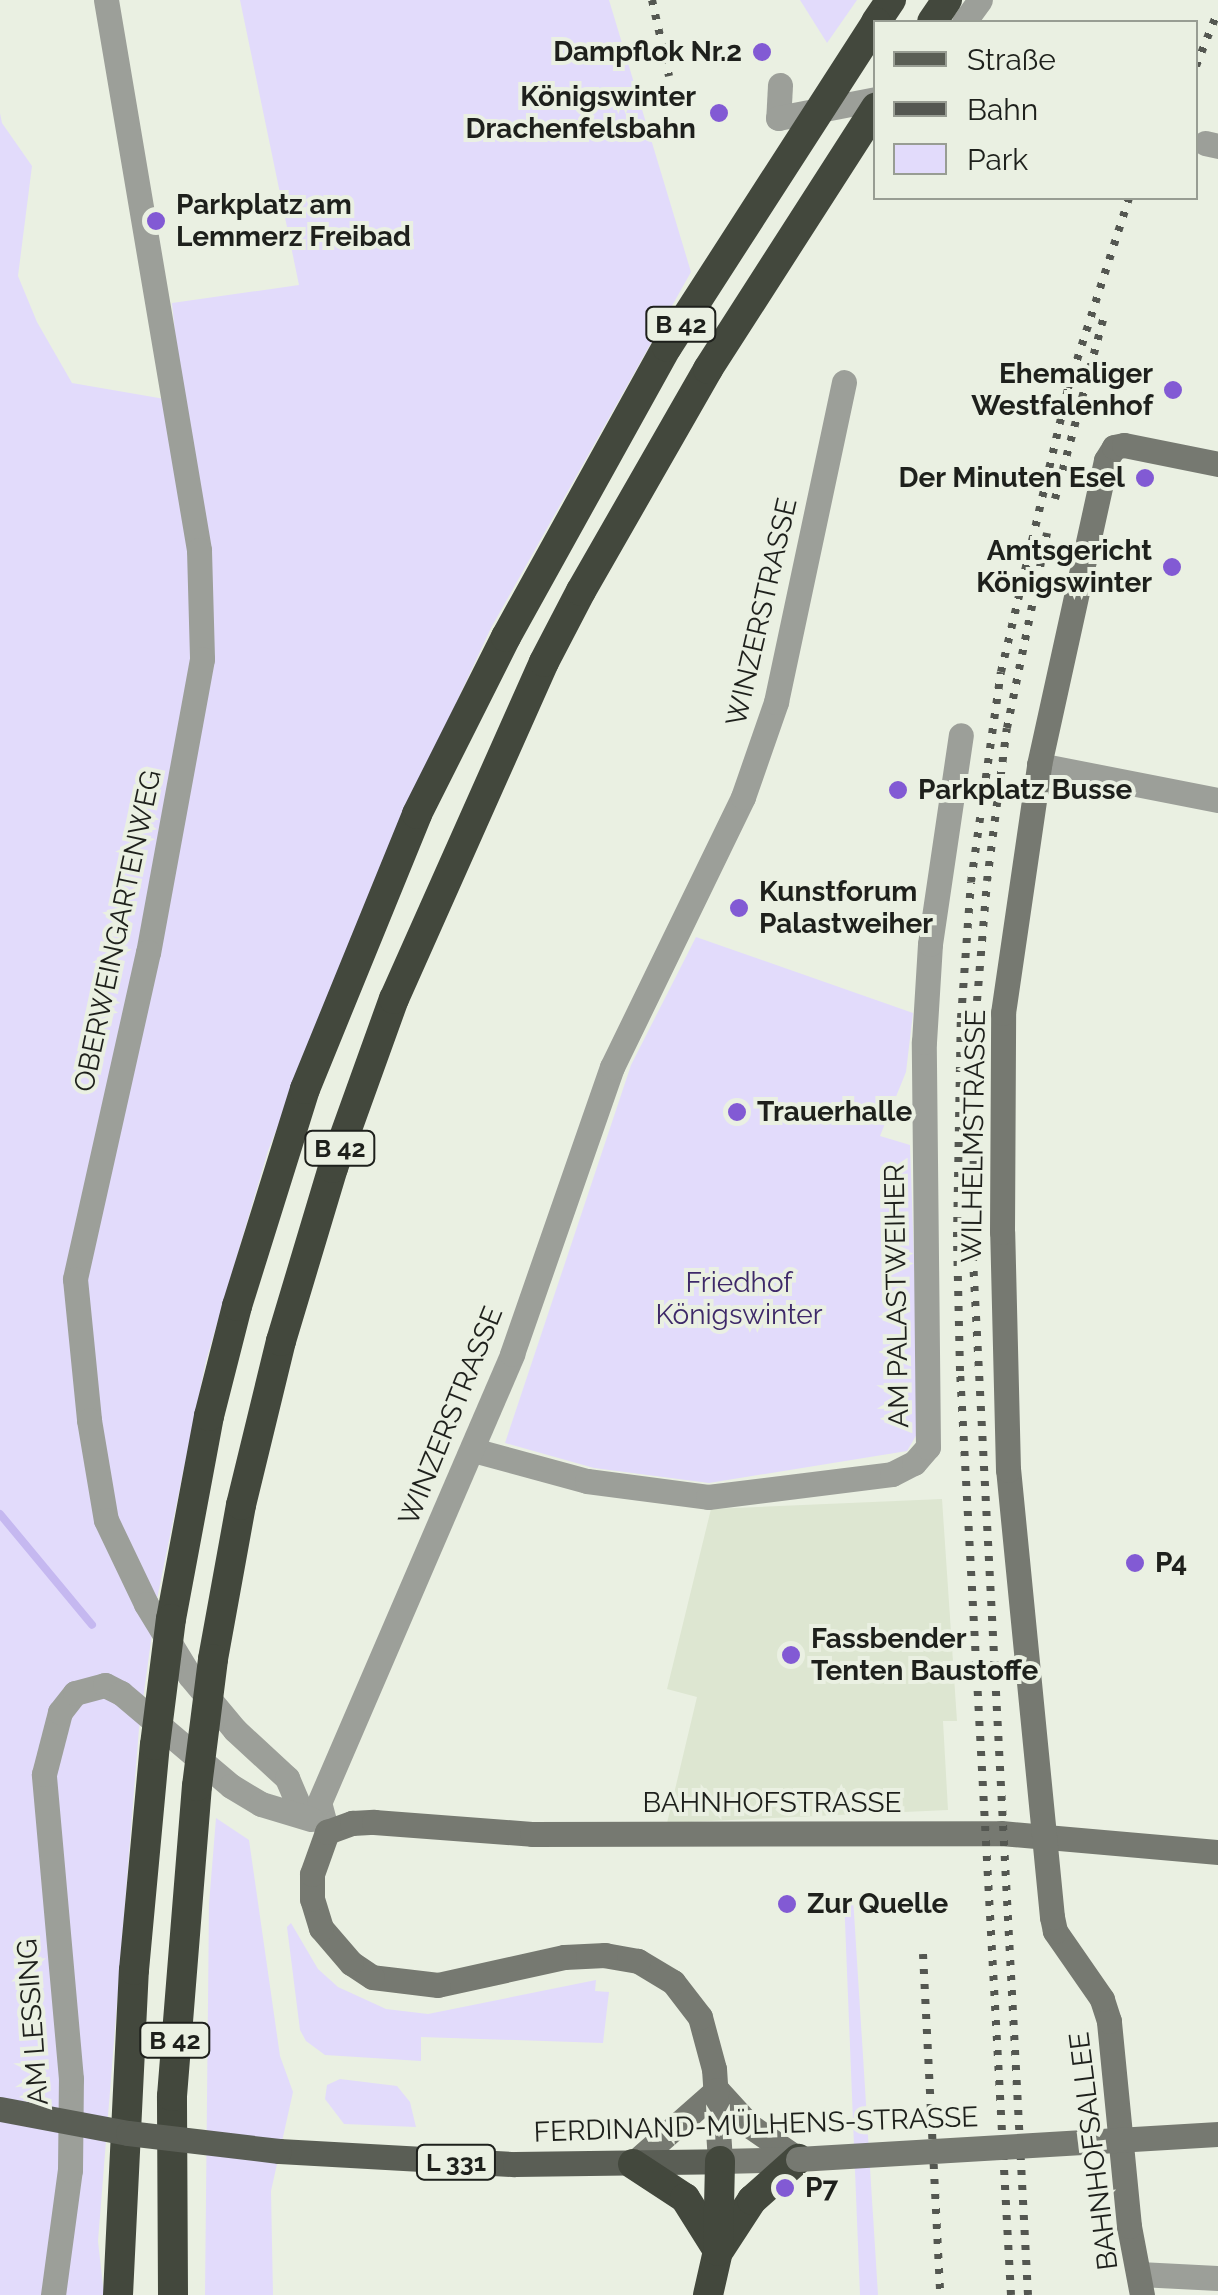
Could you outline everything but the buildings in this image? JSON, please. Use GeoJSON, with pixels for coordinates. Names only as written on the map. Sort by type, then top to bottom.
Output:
{"type":"FeatureCollection","features":[{"type":"Feature","properties":{"kind":"highway","name":"B 42"},"geometry":{"type":"LineString","coordinates":[[121,2295],[133,1987],[171,1618],[209,1416],[237,1306],[306,1089],[417,814],[506,636],[667,347],[873,28]]}},
{"type":"Feature","properties":{"kind":"highway","name":"B 42"},"geometry":{"type":"LineString","coordinates":[[173,2295],[172,2096],[197,1786],[213,1660],[258,1429],[333,1168],[394,999],[544,662],[708,369],[873,108]]}},
{"type":"Feature","properties":{"kind":"highway"},"geometry":{"type":"LineString","coordinates":[[718,2251],[752,2200],[798,2158]]}},
{"type":"Feature","properties":{"kind":"highway"},"geometry":{"type":"LineString","coordinates":[[708,2295],[718,2251],[720,2161]]}},
{"type":"Feature","properties":{"kind":"highway"},"geometry":{"type":"LineString","coordinates":[[633,2164],[685,2198],[705,2223],[718,2251]]}},
{"type":"Feature","properties":{"kind":"main road","name":"FERDINAND-MÜLHENS-STRASSE"},"geometry":{"type":"LineString","coordinates":[[0,2109],[128,2133],[397,2160],[633,2164],[720,2161]]}},
{"type":"Feature","properties":{"kind":"street","name":"OBERWEINGARTENWEG"},"geometry":{"type":"LineString","coordinates":[[106,0],[199,550],[202,659],[148,952],[75,1279],[89,1420],[106,1520],[146,1604],[190,1676],[235,1730],[287,1778],[302,1813]]}},
{"type":"Feature","properties":{"kind":"street"},"geometry":{"type":"LineString","coordinates":[[780,85],[778,118],[873,103]]}},
{"type":"Feature","properties":{"kind":"street","name":"WINZERSTRASSE"},"geometry":{"type":"LineString","coordinates":[[720,2161],[717,2090],[709,2040],[700,2016],[683,1992],[656,1969],[638,1960],[605,1955],[531,1963],[438,1985],[372,1978],[333,1946],[312,1899],[312,1874],[327,1832],[319,1802],[512,1354],[612,1067],[743,797],[776,702],[844,382]]}},
{"type":"Feature","properties":{"kind":"street","name":"WILHELMSTRASSE"},"geometry":{"type":"LineString","coordinates":[[1038,1835],[1008,1470],[1002,1232],[1003,1013],[1039,765],[1106,460],[1114,447],[1124,445],[1218,464]]}},
{"type":"Feature","properties":{"kind":"street","name":"AM PALASTWEIHER"},"geometry":{"type":"LineString","coordinates":[[472,1450],[587,1481],[708,1497],[892,1474],[914,1463],[928,1447],[924,1042],[930,944],[961,735]]}},
{"type":"Feature","properties":{"kind":"street"},"geometry":{"type":"LineString","coordinates":[[1039,765],[1218,800]]}},
{"type":"Feature","properties":{"kind":"street","name":"AM LESSING"},"geometry":{"type":"LineString","coordinates":[[53,2295],[70,2170],[72,2079],[44,1774],[60,1712],[75,1693],[105,1685],[122,1693],[232,1786],[261,1804],[302,1813],[327,1832]]}},
{"type":"Feature","properties":{"kind":"street","name":"BAHNHOFSTRASSE"},"geometry":{"type":"LineString","coordinates":[[327,1832],[352,1823],[374,1822],[532,1834],[1038,1835],[1218,1852]]}},
{"type":"Feature","properties":{"kind":"street","name":"BAHNHOFSALLEE"},"geometry":{"type":"LineString","coordinates":[[1038,1835],[1056,1931],[1102,2000],[1109,2021],[1129,2226],[1140,2284]]}},
{"type":"Feature","properties":{"kind":"street"},"geometry":{"type":"LineString","coordinates":[[633,2164],[717,2090],[750,2126],[798,2158]]}},
{"type":"Feature","properties":{"kind":"street","name":"FERDINAND-MÜLHENS-STRASSE"},"geometry":{"type":"LineString","coordinates":[[720,2161],[1218,2134]]}},
{"type":"Feature","properties":{"kind":"street"},"geometry":{"type":"LineString","coordinates":[[1140,2284],[1218,2278]]}},
{"type":"Feature","properties":{"kind":"shaded area"},"geometry":{"type":"Polygon","coordinates":[[[942,1499],[957,1721],[943,1721],[948,1810],[667,1823],[697,1697],[667,1689],[711,1509],[942,1499]]]}},
{"type":"Feature","properties":{"kind":"green space"},"geometry":{"type":"Polygon","coordinates":[[[240,0],[609,0],[691,272],[491,628],[383,860],[268,1151],[206,1361],[156,1604],[139,1729],[98,2241],[104,2295],[0,2295],[0,113],[2,123],[32,166],[18,276],[37,322],[72,383],[182,402],[172,303],[299,285],[240,0]]]}},
{"type":"Feature","properties":{"kind":"green space"},"geometry":{"type":"Polygon","coordinates":[[[800,0],[857,0],[827,43],[800,0]]]}},
{"type":"Feature","properties":{"kind":"green space","name":"Friedhof Königswinter"},"geometry":{"type":"Polygon","coordinates":[[[696,937],[913,1013],[906,1072],[880,1136],[910,1145],[920,1429],[907,1451],[709,1483],[594,1468],[505,1443],[631,1065],[696,937]]]}},
{"type":"Feature","properties":{"kind":"green space"},"geometry":{"type":"Polygon","coordinates":[[[216,1818],[249,1840],[280,2056],[293,2092],[271,2191],[273,2295],[205,2295],[209,1904],[216,1818]]]}},
{"type":"Feature","properties":{"kind":"green space"},"geometry":{"type":"Polygon","coordinates":[[[844,1897],[853,1897],[878,2295],[860,2295],[844,1897]]]}},
{"type":"Feature","properties":{"kind":"green space"},"geometry":{"type":"Polygon","coordinates":[[[291,1923],[318,1969],[338,1987],[386,2009],[428,2014],[596,1980],[595,1991],[609,1992],[603,2043],[421,2037],[421,2061],[325,2055],[306,2041],[300,2030],[287,1927],[291,1923]]]}},
{"type":"Feature","properties":{"kind":"green space"},"geometry":{"type":"Polygon","coordinates":[[[340,2079],[397,2086],[410,2102],[416,2127],[344,2124],[325,2099],[327,2085],[340,2079]]]}},
{"type":"Feature","properties":{"kind":"waterway"},"geometry":{"type":"LineString","coordinates":[[0,1514],[92,1625]]}},
{"type":"Feature","properties":{"kind":"railway"},"geometry":{"type":"LineString","coordinates":[[652,0],[669,76]]}},
{"type":"Feature","properties":{"kind":"railway"},"geometry":{"type":"LineString","coordinates":[[1198,61],[1218,11]]}},
{"type":"Feature","properties":{"kind":"railway"},"geometry":{"type":"LineString","coordinates":[[760,44],[764,60]]}},
{"type":"Feature","properties":{"kind":"railway"},"geometry":{"type":"LineString","coordinates":[[1011,2295],[960,1371],[957,1237],[961,1018],[971,882],[1001,672],[1068,388],[1128,200]]}},
{"type":"Feature","properties":{"kind":"railway"},"geometry":{"type":"LineString","coordinates":[[1055,499],[1104,316]]}},
{"type":"Feature","properties":{"kind":"railway"},"geometry":{"type":"LineString","coordinates":[[1028,2295],[972,1241],[977,1001],[987,881],[1007,728],[1047,533]]}},
{"type":"Feature","properties":{"kind":"railway"},"geometry":{"type":"LineString","coordinates":[[923,1954],[940,2295]]}},
{"type":"Feature","properties":{"kind":"place","name":"Dampflok Nr.2"},"geometry":{"type":"Point","coordinates":[762,52]}},
{"type":"Feature","properties":{"kind":"place","name":"Königswinter Drachenfelsbahn"},"geometry":{"type":"Point","coordinates":[719,113]}},
{"type":"Feature","properties":{"kind":"place","name":"Parkplatz am Lemmerz Freibad"},"geometry":{"type":"Point","coordinates":[156,221]}},
{"type":"Feature","properties":{"kind":"place","name":"Ehemaliger Westfalenhof"},"geometry":{"type":"Point","coordinates":[1173,390]}},
{"type":"Feature","properties":{"kind":"place","name":"Der Minuten Esel"},"geometry":{"type":"Point","coordinates":[1145,478]}},
{"type":"Feature","properties":{"kind":"place","name":"Amtsgericht Königswinter"},"geometry":{"type":"Point","coordinates":[1172,567]}},
{"type":"Feature","properties":{"kind":"place","name":"Parkplatz Busse"},"geometry":{"type":"Point","coordinates":[898,790]}},
{"type":"Feature","properties":{"kind":"place","name":"Kunstforum Palastweiher"},"geometry":{"type":"Point","coordinates":[739,908]}},
{"type":"Feature","properties":{"kind":"place","name":"Trauerhalle"},"geometry":{"type":"Point","coordinates":[737,1112]}},
{"type":"Feature","properties":{"kind":"place","name":"P4"},"geometry":{"type":"Point","coordinates":[1135,1563]}},
{"type":"Feature","properties":{"kind":"place","name":"Fassbender Tenten Baustoffe"},"geometry":{"type":"Point","coordinates":[791,1655]}},
{"type":"Feature","properties":{"kind":"place","name":"Zur Quelle"},"geometry":{"type":"Point","coordinates":[787,1904]}},
{"type":"Feature","properties":{"kind":"place","name":"P7"},"geometry":{"type":"Point","coordinates":[785,2188]}}]}
